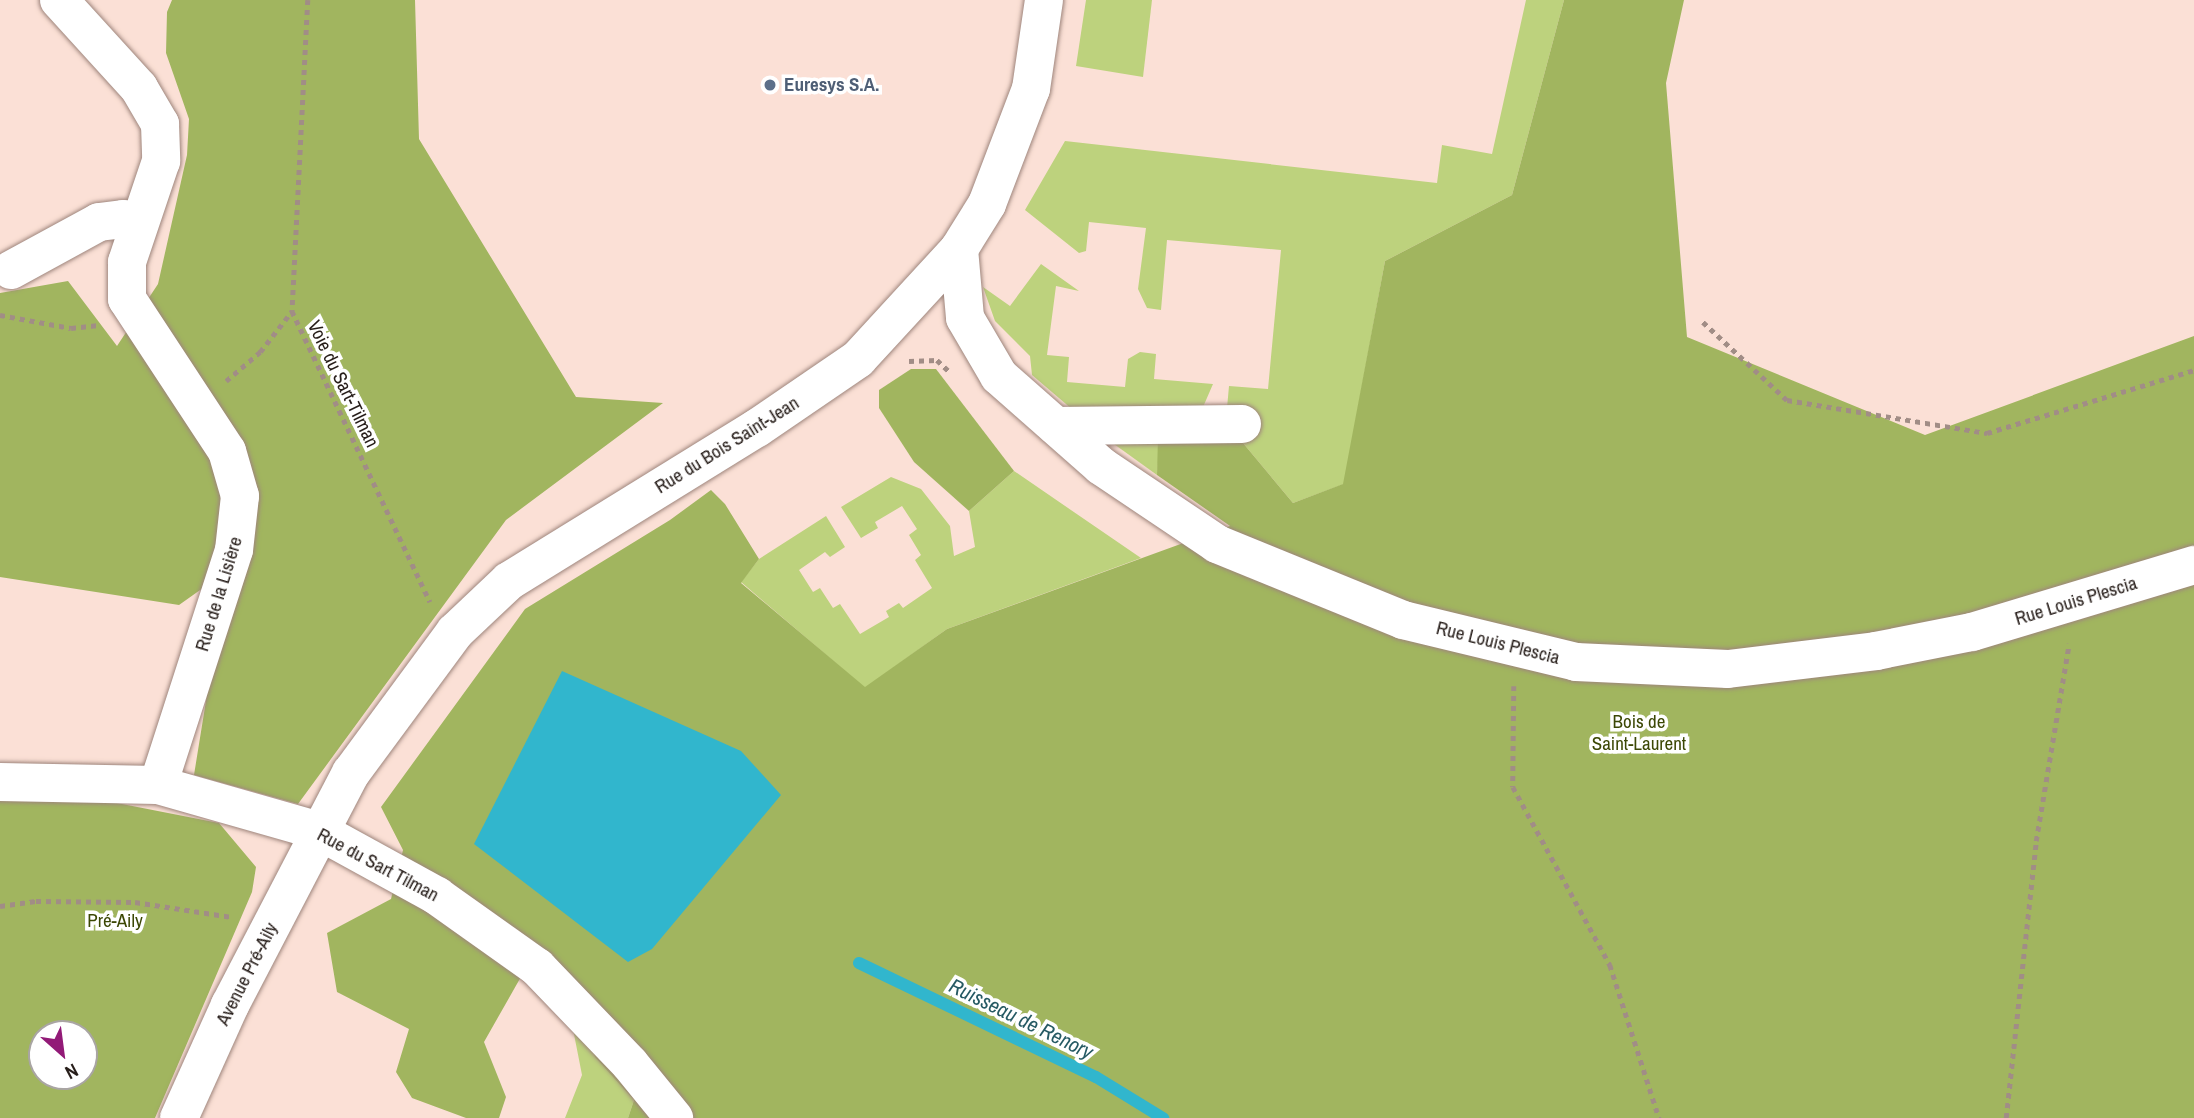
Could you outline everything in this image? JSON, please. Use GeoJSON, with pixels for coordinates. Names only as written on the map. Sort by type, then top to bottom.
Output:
{"type":"FeatureCollection","features":[{"type":"Feature","properties":{"kind":"street","name":"Rue de la Lisière"},"geometry":{"type":"LineString","coordinates":[[59,0],[139,88],[160,124],[161,161],[140,222],[124,283],[138,320],[199,404],[227,451],[241,513],[234,550],[158,785]]}},
{"type":"Feature","properties":{"kind":"street","name":"Rue du Bois Saint-Jean"},"geometry":{"type":"LineString","coordinates":[[319,831],[351,773],[455,632],[509,581],[768,421],[858,359],[959,248],[987,204],[1031,89],[1044,0]]}},
{"type":"Feature","properties":{"kind":"street"},"geometry":{"type":"LineString","coordinates":[[11,270],[99,222],[123,219],[140,222]]}},
{"type":"Feature","properties":{"kind":"street","name":"Rue Louis Plescia"},"geometry":{"type":"LineString","coordinates":[[959,248],[965,318],[999,376],[1101,466],[1217,544],[1403,620],[1576,662],[1728,669],[1890,648],[1972,632],[2194,565]]}},
{"type":"Feature","properties":{"kind":"street"},"geometry":{"type":"LineString","coordinates":[[1055,426],[1227,414]]}},
{"type":"Feature","properties":{"kind":"street","name":"Rue du Sart Tilman"},"geometry":{"type":"LineString","coordinates":[[0,782],[158,785],[319,831],[437,896],[537,967],[630,1064],[674,1118]]}},
{"type":"Feature","properties":{"kind":"street","name":"Avenue Pré-Aily"},"geometry":{"type":"LineString","coordinates":[[179,1118],[319,831]]}},
{"type":"Feature","properties":{"kind":"path","name":"Voie du Sart-Tilman"},"geometry":{"type":"LineString","coordinates":[[308,0],[292,311],[423,590],[455,632]]}},
{"type":"Feature","properties":{"kind":"path"},"geometry":{"type":"LineString","coordinates":[[199,404],[260,352],[292,311]]}},
{"type":"Feature","properties":{"kind":"path"},"geometry":{"type":"LineString","coordinates":[[0,315],[71,328],[138,320]]}},
{"type":"Feature","properties":{"kind":"path"},"geometry":{"type":"LineString","coordinates":[[1703,322],[1787,400],[1987,433],[2194,370]]}},
{"type":"Feature","properties":{"kind":"path"},"geometry":{"type":"LineString","coordinates":[[900,366],[909,361],[937,360],[952,375]]}},
{"type":"Feature","properties":{"kind":"path"},"geometry":{"type":"LineString","coordinates":[[2006,1118],[2036,841],[2076,600]]}},
{"type":"Feature","properties":{"kind":"path"},"geometry":{"type":"LineString","coordinates":[[1514,685],[1513,787],[1610,965],[1659,1118]]}},
{"type":"Feature","properties":{"kind":"path"},"geometry":{"type":"LineString","coordinates":[[0,906],[36,901],[135,902],[273,923]]}},
{"type":"Feature","properties":{"kind":"green space"},"geometry":{"type":"Polygon","coordinates":[[[172,0],[415,0],[419,139],[576,397],[663,403],[506,520],[298,804],[194,775],[227,571],[179,605],[0,577],[0,293],[68,281],[117,346],[158,284],[187,155],[189,119],[166,53],[167,12],[172,0]]]}},
{"type":"Feature","properties":{"kind":"green space"},"geometry":{"type":"Polygon","coordinates":[[[1086,0],[1152,0],[1143,77],[1076,66],[1086,0]]]}},
{"type":"Feature","properties":{"kind":"green space"},"geometry":{"type":"Polygon","coordinates":[[[1526,0],[1564,0],[1512,195],[1385,261],[1344,484],[1293,503],[1238,437],[1227,408],[1229,386],[1268,389],[1281,250],[1167,240],[1161,310],[1147,308],[1138,289],[1146,228],[1089,222],[1086,251],[1079,253],[1025,210],[1065,141],[1437,183],[1442,145],[1492,154],[1526,0]]]}},
{"type":"Feature","properties":{"kind":"green space","name":"Bois de Saint-Laurent"},"geometry":{"type":"Polygon","coordinates":[[[1564,0],[1684,0],[1666,83],[1687,337],[1925,435],[2194,336],[2194,1118],[628,1118],[634,1100],[595,1057],[591,1043],[522,975],[484,1042],[506,1097],[499,1118],[466,1118],[412,1098],[396,1072],[409,1029],[337,992],[327,933],[391,899],[403,850],[381,807],[525,609],[670,520],[711,490],[725,504],[759,559],[741,583],[865,687],[947,629],[1230,526],[1157,475],[1158,437],[1238,437],[1293,503],[1343,484],[1385,261],[1512,195],[1564,0]]]}},
{"type":"Feature","properties":{"kind":"green space"},"geometry":{"type":"Polygon","coordinates":[[[1041,264],[1079,291],[1056,286],[1047,355],[1069,357],[1067,382],[1125,387],[1128,359],[1140,352],[1156,354],[1154,379],[1213,384],[1200,414],[1073,410],[1032,375],[1030,356],[995,321],[983,287],[1010,306],[1041,264]]]}},
{"type":"Feature","properties":{"kind":"green space"},"geometry":{"type":"Polygon","coordinates":[[[911,369],[936,369],[1014,471],[969,511],[914,462],[879,408],[879,390],[911,369]]]}},
{"type":"Feature","properties":{"kind":"green space"},"geometry":{"type":"Polygon","coordinates":[[[1160,437],[1157,475],[1107,439],[1160,437]]]}},
{"type":"Feature","properties":{"kind":"green space"},"geometry":{"type":"Polygon","coordinates":[[[1014,471],[1141,558],[947,629],[865,688],[741,582],[759,559],[826,516],[845,547],[830,557],[825,552],[799,570],[813,592],[820,588],[833,608],[840,604],[860,634],[889,617],[886,611],[899,603],[903,608],[932,588],[915,560],[921,555],[909,535],[917,529],[902,506],[875,522],[878,528],[861,538],[841,507],[891,477],[921,489],[950,526],[954,556],[975,547],[969,511],[1014,471]]]}},
{"type":"Feature","properties":{"kind":"green space","name":"Pré-Aily"},"geometry":{"type":"Polygon","coordinates":[[[0,798],[117,803],[219,823],[256,867],[252,892],[155,1118],[0,1118],[0,798]]]}},
{"type":"Feature","properties":{"kind":"green space"},"geometry":{"type":"Polygon","coordinates":[[[572,1024],[634,1100],[628,1118],[565,1118],[582,1075],[572,1024]]]}},
{"type":"Feature","properties":{"kind":"water"},"geometry":{"type":"Polygon","coordinates":[[[562,671],[741,751],[781,795],[652,949],[628,962],[474,844],[562,671]]]}},
{"type":"Feature","properties":{"kind":"waterway","name":"Ruisseau de Renory"},"geometry":{"type":"LineString","coordinates":[[859,963],[1096,1077],[1163,1118]]}},
{"type":"Feature","properties":{"kind":"place","name":"Euresys S.A."},"geometry":{"type":"Point","coordinates":[770,85]}}]}
